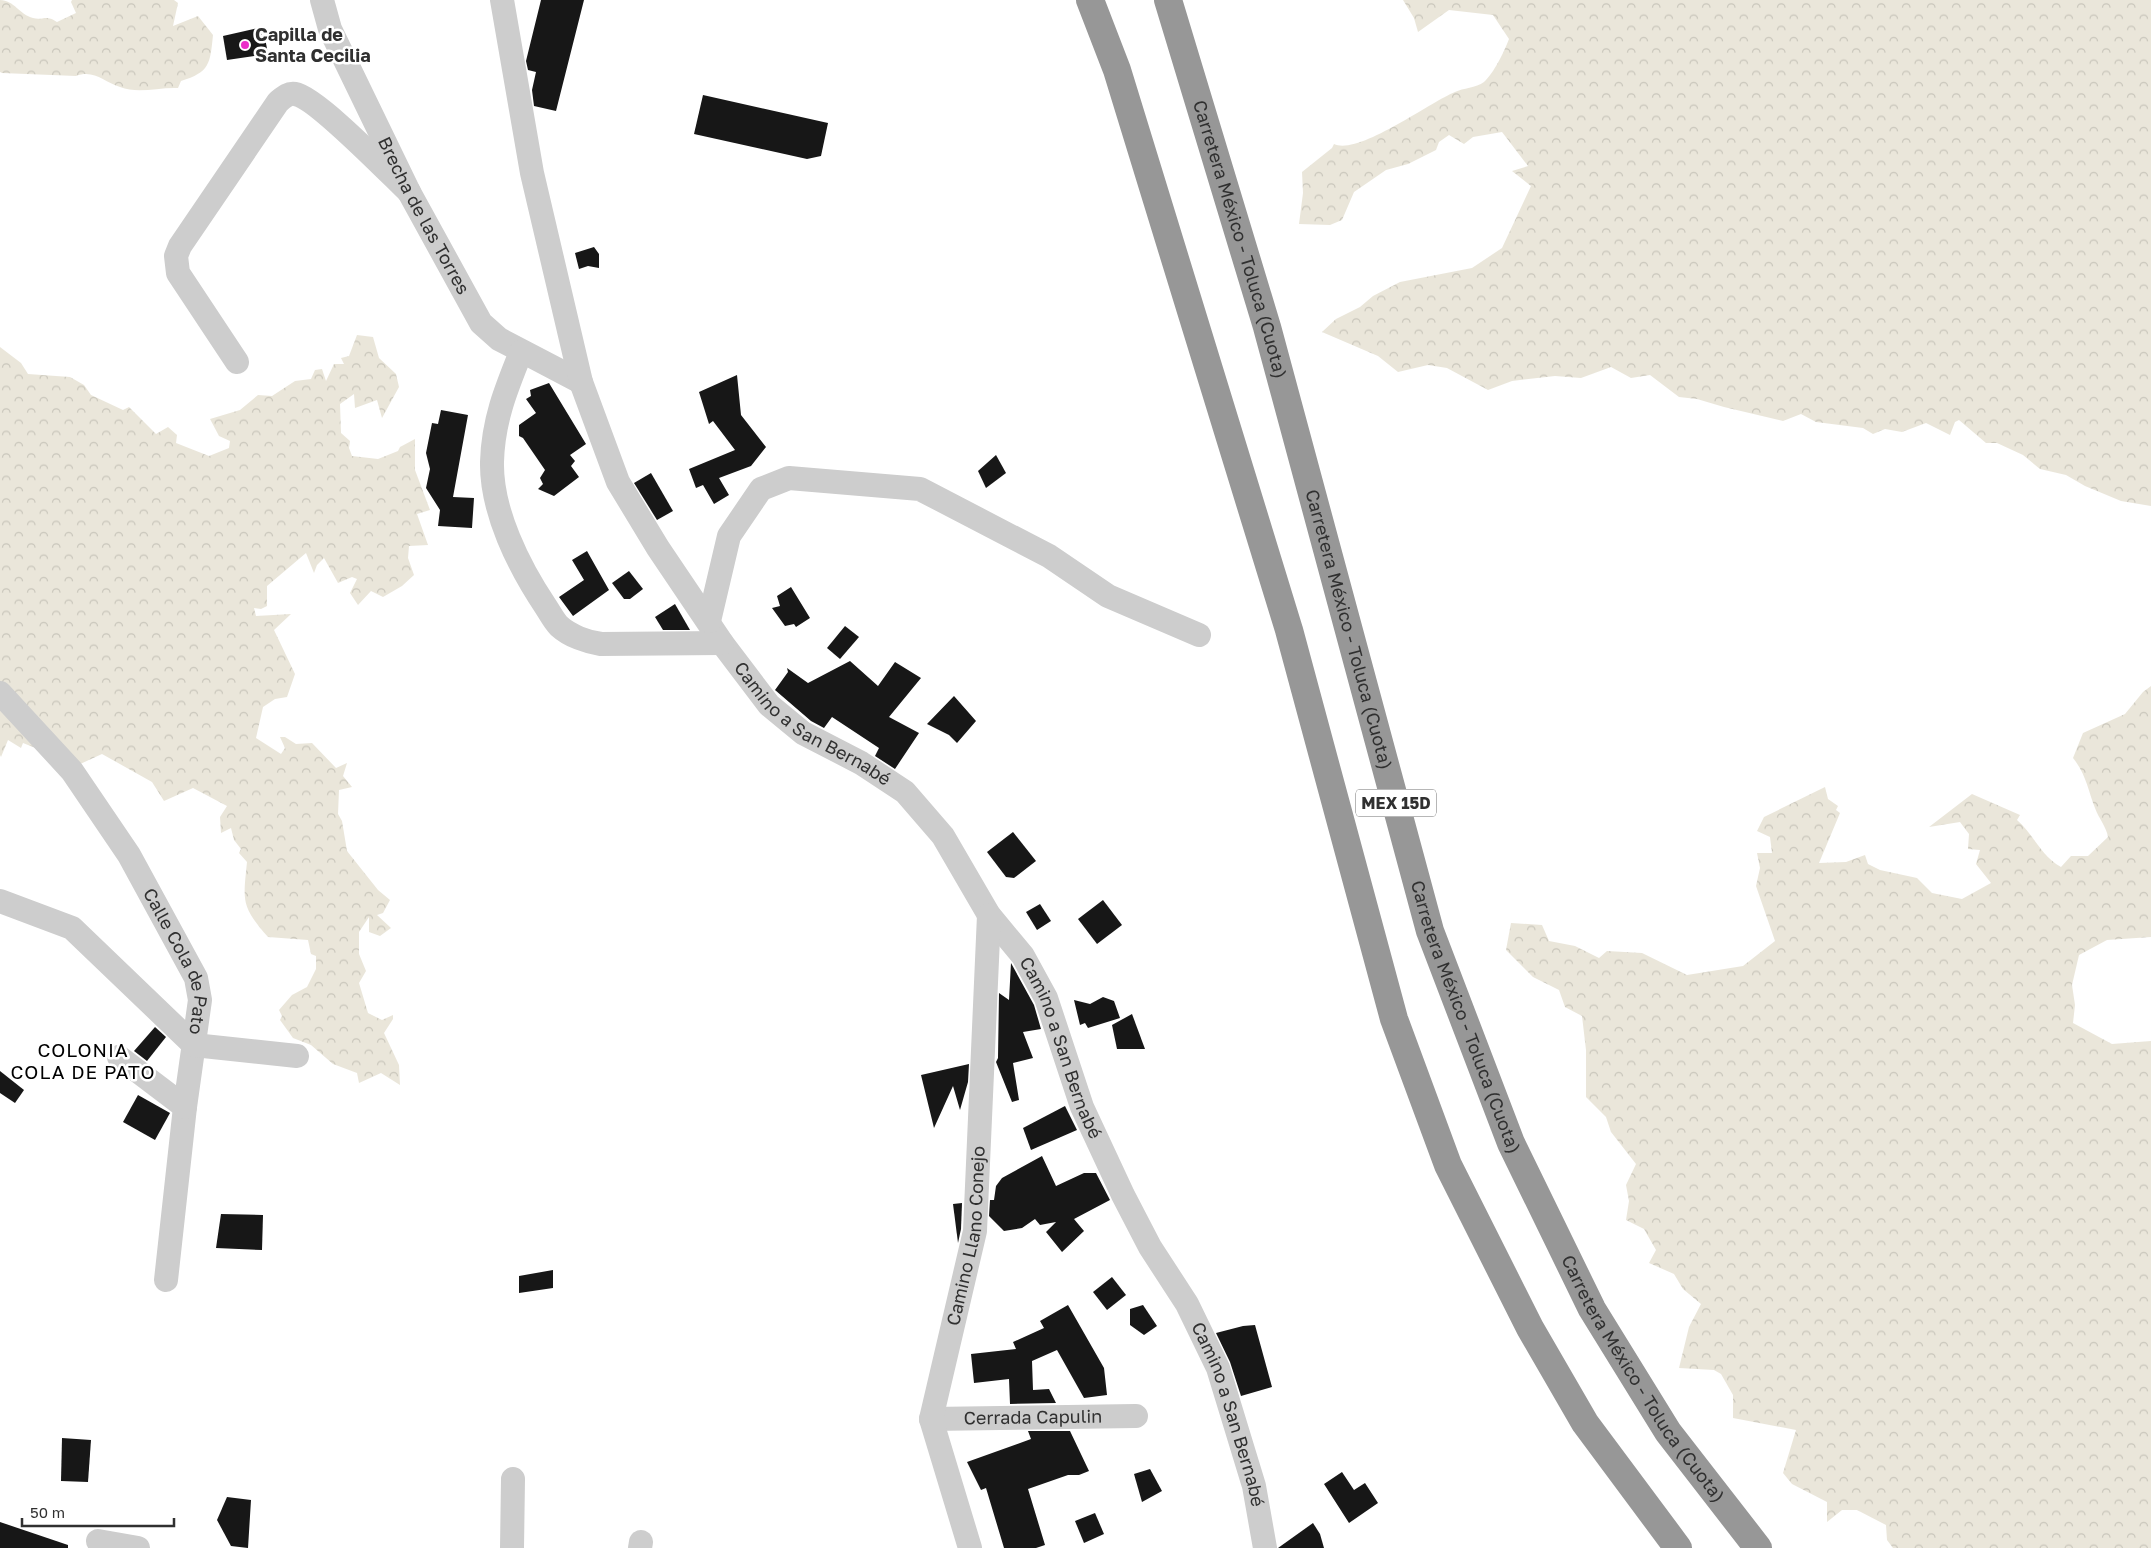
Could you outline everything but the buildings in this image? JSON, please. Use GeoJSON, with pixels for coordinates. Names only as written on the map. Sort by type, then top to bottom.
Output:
{"type":"FeatureCollection","features":[{"type":"Feature","properties":{"kind":"highway","name":"MEX 15D"},"geometry":{"type":"LineString","coordinates":[[1090,0],[1117,70],[1286,621],[1394,1019],[1448,1165],[1530,1328],[1585,1423],[1678,1548]]}},
{"type":"Feature","properties":{"kind":"highway","name":"Carretera México - Toluca (Cuota)"},"geometry":{"type":"LineString","coordinates":[[1168,0],[1267,327],[1430,931],[1511,1143],[1592,1310],[1668,1432],[1758,1548]]}},
{"type":"Feature","properties":{"kind":"street","name":"Brecha de las Torres"},"geometry":{"type":"LineString","coordinates":[[322,0],[330,30],[409,192],[481,323],[500,339],[521,352],[581,382]]}},
{"type":"Feature","properties":{"kind":"street"},"geometry":{"type":"LineString","coordinates":[[502,0],[532,173],[581,382],[618,482],[658,548],[709,621]]}},
{"type":"Feature","properties":{"kind":"street"},"geometry":{"type":"LineString","coordinates":[[237,362],[178,273],[176,256],[180,246],[278,102],[287,94],[296,94],[318,105],[409,192]]}},
{"type":"Feature","properties":{"kind":"street","name":"Camino a San Bernabé"},"geometry":{"type":"LineString","coordinates":[[521,352],[500,406],[494,432],[492,464],[498,502],[506,534],[524,570],[559,626],[572,634],[595,643],[722,643]]}},
{"type":"Feature","properties":{"kind":"street"},"geometry":{"type":"LineString","coordinates":[[709,621],[729,536],[761,489],[789,478],[920,488],[1049,556],[1108,596],[1199,635]]}},
{"type":"Feature","properties":{"kind":"street","name":"Camino a San Bernabé"},"geometry":{"type":"LineString","coordinates":[[709,621],[722,643],[769,705],[803,733],[861,763],[905,792],[943,836],[989,915],[1024,956],[1046,998],[1086,1116],[1150,1247],[1186,1304],[1218,1368],[1254,1486],[1265,1548]]}},
{"type":"Feature","properties":{"kind":"street","name":"Calle Cola de Pato"},"geometry":{"type":"LineString","coordinates":[[0,693],[72,770],[139,873],[196,978],[200,1000],[185,1107],[166,1280]]}},
{"type":"Feature","properties":{"kind":"street"},"geometry":{"type":"LineString","coordinates":[[0,901],[72,928],[194,1045],[297,1056]]}},
{"type":"Feature","properties":{"kind":"street","name":"Camino Llano Conejo"},"geometry":{"type":"LineString","coordinates":[[970,1548],[931,1419],[975,1231],[989,915]]}},
{"type":"Feature","properties":{"kind":"street"},"geometry":{"type":"LineString","coordinates":[[119,1057],[185,1107]]}},
{"type":"Feature","properties":{"kind":"street","name":"Cerrada Capulin"},"geometry":{"type":"LineString","coordinates":[[931,1419],[1136,1416]]}},
{"type":"Feature","properties":{"kind":"street"},"geometry":{"type":"LineString","coordinates":[[512,1548],[513,1479]]}},
{"type":"Feature","properties":{"kind":"street"},"geometry":{"type":"LineString","coordinates":[[98,1541],[138,1548]]}},
{"type":"Feature","properties":{"kind":"green space"},"geometry":{"type":"Polygon","coordinates":[[[0,0],[9,2],[28,16],[36,19],[50,18],[57,22],[76,13],[71,2],[72,0],[174,0],[178,3],[173,26],[198,16],[213,35],[211,53],[207,66],[198,74],[181,81],[178,88],[127,89],[88,74],[76,76],[2,73],[0,72],[0,0]]]}},
{"type":"Feature","properties":{"kind":"green space"},"geometry":{"type":"Polygon","coordinates":[[[1403,0],[2151,0],[2151,506],[2121,501],[2085,486],[2066,475],[2040,469],[2023,455],[1997,443],[1986,443],[1959,420],[1955,422],[1950,435],[1926,423],[1902,432],[1885,429],[1873,434],[1863,428],[1816,422],[1801,414],[1783,421],[1697,399],[1679,397],[1650,375],[1631,378],[1611,367],[1581,378],[1555,376],[1512,381],[1488,390],[1447,368],[1428,365],[1398,372],[1378,356],[1322,332],[1336,319],[1360,307],[1373,296],[1400,282],[1472,268],[1502,248],[1531,186],[1512,171],[1528,166],[1502,132],[1473,137],[1464,144],[1449,135],[1439,142],[1436,150],[1408,164],[1386,170],[1354,192],[1342,220],[1330,225],[1299,224],[1303,193],[1302,172],[1332,148],[1334,144],[1345,146],[1360,142],[1394,126],[1455,92],[1481,84],[1498,62],[1509,39],[1493,15],[1449,10],[1418,32],[1414,18],[1403,0]]]}},
{"type":"Feature","properties":{"kind":"green space"},"geometry":{"type":"Polygon","coordinates":[[[357,335],[373,337],[379,358],[396,374],[399,387],[382,418],[377,400],[355,408],[354,394],[340,404],[341,433],[350,441],[349,448],[352,456],[378,459],[398,451],[400,447],[415,439],[415,470],[430,510],[417,514],[428,545],[409,546],[408,558],[414,575],[402,586],[383,597],[371,591],[358,605],[350,593],[357,579],[352,577],[338,583],[324,558],[317,565],[314,573],[306,553],[267,586],[267,606],[261,609],[254,608],[256,616],[291,614],[274,630],[295,674],[287,697],[275,699],[263,707],[256,738],[281,754],[285,748],[280,737],[285,737],[296,744],[312,743],[336,768],[347,763],[343,776],[352,787],[339,790],[338,814],[342,821],[347,851],[378,890],[390,900],[383,913],[377,915],[391,928],[380,936],[369,932],[369,917],[359,932],[359,954],[366,971],[359,983],[368,1013],[382,1020],[393,1015],[393,1019],[384,1033],[399,1065],[400,1085],[381,1073],[359,1083],[357,1073],[333,1064],[311,1045],[293,1038],[280,1020],[282,1016],[279,1010],[292,995],[307,987],[316,969],[316,956],[311,954],[308,940],[268,937],[248,910],[245,895],[247,862],[239,853],[241,849],[234,840],[231,828],[221,833],[220,817],[227,806],[193,788],[164,801],[152,782],[102,754],[78,765],[23,743],[21,748],[8,740],[1,757],[0,755],[0,347],[21,363],[28,374],[70,377],[84,385],[91,395],[123,410],[129,407],[156,434],[168,427],[177,435],[176,443],[209,456],[229,448],[230,441],[219,436],[210,419],[240,410],[258,395],[272,396],[295,381],[311,379],[315,370],[322,369],[326,381],[334,364],[344,364],[341,358],[349,356],[357,335]]]}},
{"type":"Feature","properties":{"kind":"green space"},"geometry":{"type":"Polygon","coordinates":[[[2151,686],[2151,937],[2107,940],[2079,955],[2072,985],[2075,1005],[2073,1023],[2112,1044],[2151,1041],[2151,1548],[1893,1548],[1887,1540],[1886,1525],[1857,1510],[1842,1510],[1827,1522],[1827,1502],[1792,1484],[1783,1473],[1796,1430],[1733,1418],[1733,1395],[1721,1374],[1714,1370],[1679,1368],[1689,1327],[1701,1304],[1683,1289],[1674,1274],[1649,1263],[1656,1250],[1644,1229],[1626,1220],[1629,1201],[1626,1185],[1636,1164],[1611,1132],[1606,1117],[1586,1097],[1586,1050],[1582,1016],[1565,1007],[1559,990],[1533,977],[1506,950],[1511,923],[1542,925],[1549,941],[1575,946],[1599,958],[1607,951],[1642,953],[1687,975],[1743,966],[1775,941],[1756,886],[1760,868],[1757,853],[1772,853],[1770,837],[1757,831],[1764,817],[1825,787],[1828,799],[1838,806],[1836,810],[1840,813],[1819,863],[1846,862],[1865,855],[1868,864],[1880,870],[1917,878],[1932,893],[1962,899],[1991,883],[1976,864],[1980,850],[1968,849],[1969,834],[1960,822],[1929,827],[1972,794],[2020,815],[2017,820],[2048,857],[2061,867],[2071,856],[2088,856],[2108,837],[2084,776],[2073,758],[2083,733],[2125,714],[2143,692],[2151,686]]]}},
{"type":"Feature","properties":{"kind":"place","name":"Capilla de Santa Cecilia"},"geometry":{"type":"Point","coordinates":[245,45]}},
{"type":"Feature","properties":{"kind":"district","name":"COLONIA COLA DE PATO"},"geometry":{"type":"Point","coordinates":[83,1061]}}]}
